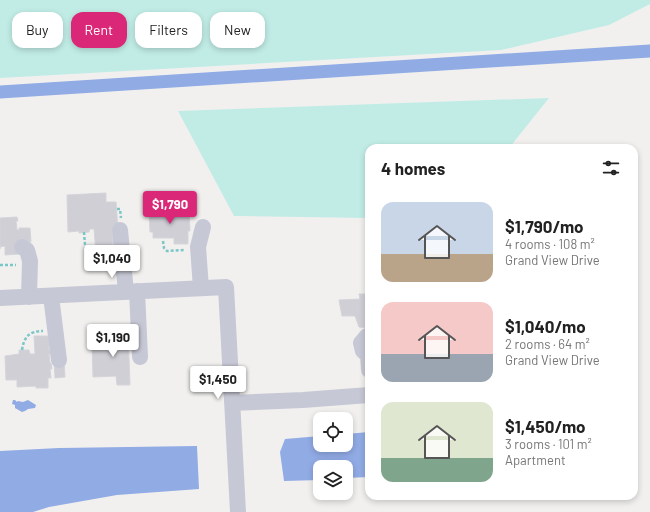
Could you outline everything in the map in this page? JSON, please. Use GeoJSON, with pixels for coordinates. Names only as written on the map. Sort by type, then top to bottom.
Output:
{"type":"FeatureCollection","features":[{"type":"Feature","properties":{"kind":"street"},"geometry":{"type":"LineString","coordinates":[[120,230],[122,256],[139,328],[140,357]]}},
{"type":"Feature","properties":{"kind":"street"},"geometry":{"type":"LineString","coordinates":[[197,238],[201,288]]}},
{"type":"Feature","properties":{"kind":"street"},"geometry":{"type":"LineString","coordinates":[[22,247],[27,250],[30,261],[29,297]]}},
{"type":"Feature","properties":{"kind":"street"},"geometry":{"type":"LineString","coordinates":[[0,298],[226,287],[238,512]]}},
{"type":"Feature","properties":{"kind":"street"},"geometry":{"type":"LineString","coordinates":[[51,296],[59,360]]}},
{"type":"Feature","properties":{"kind":"street"},"geometry":{"type":"LineString","coordinates":[[365,338],[360,343],[365,353]]}},
{"type":"Feature","properties":{"kind":"street"},"geometry":{"type":"LineString","coordinates":[[232,402],[303,400],[365,395]]}},
{"type":"Feature","properties":{"kind":"path"},"geometry":{"type":"LineString","coordinates":[[84,232],[86,258],[122,256]]}},
{"type":"Feature","properties":{"kind":"path"},"geometry":{"type":"LineString","coordinates":[[163,241],[164,248],[167,251],[197,238]]}},
{"type":"Feature","properties":{"kind":"path"},"geometry":{"type":"LineString","coordinates":[[100,341],[101,330],[103,327],[139,328]]}},
{"type":"Feature","properties":{"kind":"path"},"geometry":{"type":"LineString","coordinates":[[22,350],[23,342],[34,331],[55,330]]}},
{"type":"Feature","properties":{"kind":"shaded area"},"geometry":{"type":"Polygon","coordinates":[[[0,0],[650,0],[650,4],[609,25],[501,50],[0,78],[0,0]]]}},
{"type":"Feature","properties":{"kind":"shaded area"},"geometry":{"type":"Polygon","coordinates":[[[549,98],[512,144],[365,144],[365,218],[234,216],[178,111],[549,98]]]}},
{"type":"Feature","properties":{"kind":"water"},"geometry":{"type":"Polygon","coordinates":[[[13,400],[23,402],[28,400],[36,405],[35,408],[22,412],[15,408],[15,405],[12,404],[13,400]]]}},
{"type":"Feature","properties":{"kind":"water"},"geometry":{"type":"Polygon","coordinates":[[[365,432],[365,477],[353,478],[353,460],[313,460],[313,480],[284,481],[280,452],[285,439],[313,437],[313,452],[353,452],[353,433],[365,432]]]}},
{"type":"Feature","properties":{"kind":"water"},"geometry":{"type":"Polygon","coordinates":[[[197,446],[199,489],[117,495],[49,507],[33,512],[0,512],[0,451],[59,448],[197,446]]]}},
{"type":"Feature","properties":{"kind":"building"},"geometry":{"type":"Polygon","coordinates":[[[106,193],[106,202],[116,202],[118,230],[112,229],[113,252],[96,253],[94,229],[90,229],[89,232],[68,232],[67,195],[106,193]]]}},
{"type":"Feature","properties":{"kind":"building"},"geometry":{"type":"Polygon","coordinates":[[[170,208],[179,208],[179,212],[189,212],[190,231],[188,231],[188,244],[174,244],[174,238],[153,238],[153,232],[150,232],[149,210],[160,209],[160,211],[170,211],[170,208]]]}},
{"type":"Feature","properties":{"kind":"building"},"geometry":{"type":"Polygon","coordinates":[[[17,217],[17,230],[19,230],[19,228],[30,228],[31,242],[19,242],[20,254],[5,255],[5,246],[0,247],[0,218],[17,217]]]}},
{"type":"Feature","properties":{"kind":"building"},"geometry":{"type":"Polygon","coordinates":[[[359,294],[365,294],[365,328],[359,327],[355,316],[342,316],[339,300],[360,299],[359,294]]]}},
{"type":"Feature","properties":{"kind":"building"},"geometry":{"type":"Polygon","coordinates":[[[128,331],[130,385],[117,385],[116,376],[93,377],[92,342],[113,341],[112,332],[128,331]]]}},
{"type":"Feature","properties":{"kind":"building"},"geometry":{"type":"Polygon","coordinates":[[[34,336],[49,336],[49,350],[51,354],[49,354],[52,369],[50,369],[51,378],[48,378],[48,388],[36,388],[36,386],[17,387],[17,380],[6,380],[5,356],[19,354],[19,350],[29,350],[30,354],[35,354],[34,336]]]}},
{"type":"Feature","properties":{"kind":"building"},"geometry":{"type":"Polygon","coordinates":[[[64,360],[65,377],[55,378],[54,361],[64,360]]]}},
{"type":"Feature","properties":{"kind":"waterway"},"geometry":{"type":"LineString","coordinates":[[0,92],[650,51]]}}]}
